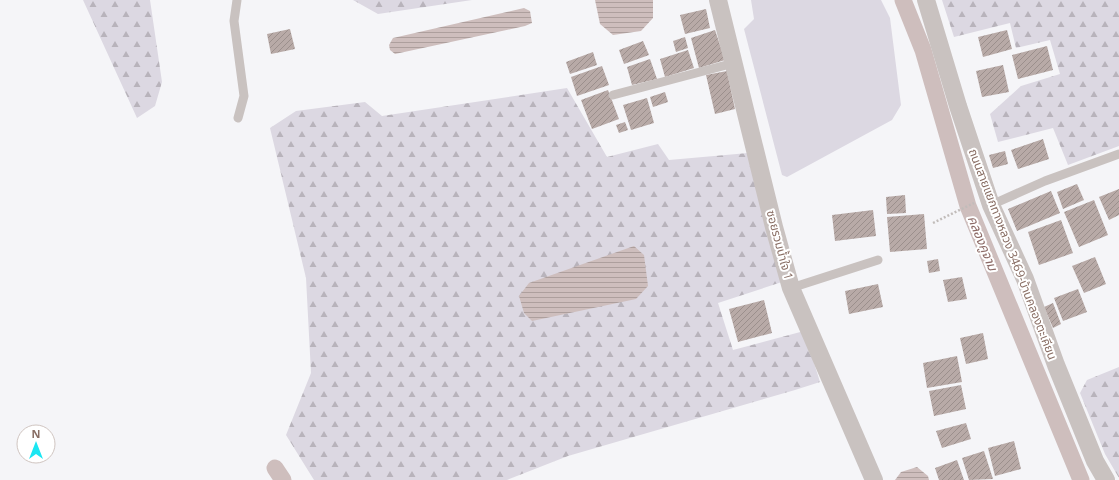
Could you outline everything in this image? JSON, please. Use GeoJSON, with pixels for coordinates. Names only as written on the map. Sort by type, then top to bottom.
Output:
{"type":"FeatureCollection","features":[{"type":"Feature","properties":{"kind":"street","name":"ซอยรวมน้ำใจ 1"},"geometry":{"type":"LineString","coordinates":[[718,0],[774,226],[791,288],[874,480]]}},
{"type":"Feature","properties":{"kind":"street","name":"ถนนสายแยกทางหลวง 3469-บ้านคลองตะเคียน"},"geometry":{"type":"LineString","coordinates":[[926,0],[958,106],[984,203],[1025,279],[1056,365],[1095,461],[1106,480]]}},
{"type":"Feature","properties":{"kind":"lane"},"geometry":{"type":"LineString","coordinates":[[236,0],[234,21],[244,96],[238,118]]}},
{"type":"Feature","properties":{"kind":"lane"},"geometry":{"type":"LineString","coordinates":[[613,95],[734,63]]}},
{"type":"Feature","properties":{"kind":"lane"},"geometry":{"type":"LineString","coordinates":[[984,203],[1119,154]]}},
{"type":"Feature","properties":{"kind":"lane"},"geometry":{"type":"LineString","coordinates":[[791,288],[878,260]]}},
{"type":"Feature","properties":{"kind":"path"},"geometry":{"type":"LineString","coordinates":[[933,223],[952,214],[984,203]]}},
{"type":"Feature","properties":{"kind":"green space"},"geometry":{"type":"Polygon","coordinates":[[[83,0],[150,0],[162,82],[155,106],[137,118],[83,0]]]}},
{"type":"Feature","properties":{"kind":"green space"},"geometry":{"type":"Polygon","coordinates":[[[353,0],[472,0],[378,14],[353,0]]]}},
{"type":"Feature","properties":{"kind":"green space"},"geometry":{"type":"Polygon","coordinates":[[[751,0],[881,0],[890,18],[901,105],[892,120],[787,177],[782,175],[744,29],[754,19],[751,0]]]}},
{"type":"Feature","properties":{"kind":"green space"},"geometry":{"type":"Polygon","coordinates":[[[942,0],[1119,0],[1119,146],[1068,165],[1053,128],[998,142],[990,114],[1021,86],[1060,74],[1050,40],[1016,48],[1010,23],[954,37],[942,0]]]}},
{"type":"Feature","properties":{"kind":"green space"},"geometry":{"type":"Polygon","coordinates":[[[567,88],[607,157],[658,144],[669,160],[748,153],[788,280],[718,303],[733,350],[804,331],[820,382],[568,456],[507,480],[314,480],[286,435],[311,373],[306,278],[270,128],[296,111],[365,102],[382,116],[567,88]]]}},
{"type":"Feature","properties":{"kind":"green space"},"geometry":{"type":"Polygon","coordinates":[[[1119,367],[1119,478],[1105,454],[1080,393],[1087,380],[1119,367]]]}},
{"type":"Feature","properties":{"kind":"shaded area"},"geometry":{"type":"Polygon","coordinates":[[[595,0],[653,0],[653,18],[641,31],[613,35],[600,24],[595,0]]]}},
{"type":"Feature","properties":{"kind":"shaded area"},"geometry":{"type":"Polygon","coordinates":[[[524,8],[530,11],[532,23],[525,26],[395,54],[390,50],[389,45],[393,38],[524,8]]]}},
{"type":"Feature","properties":{"kind":"shaded area"},"geometry":{"type":"Polygon","coordinates":[[[634,246],[644,255],[648,286],[636,299],[532,321],[524,313],[519,296],[529,283],[634,246]]]}},
{"type":"Feature","properties":{"kind":"shaded area"},"geometry":{"type":"Polygon","coordinates":[[[917,467],[928,476],[929,480],[895,480],[901,472],[917,467]]]}},
{"type":"Feature","properties":{"kind":"building"},"geometry":{"type":"Polygon","coordinates":[[[706,9],[710,28],[685,34],[680,15],[706,9]]]}},
{"type":"Feature","properties":{"kind":"building"},"geometry":{"type":"Polygon","coordinates":[[[290,29],[295,49],[271,54],[267,34],[290,29]]]}},
{"type":"Feature","properties":{"kind":"building"},"geometry":{"type":"Polygon","coordinates":[[[715,30],[725,60],[699,68],[691,38],[715,30]]]}},
{"type":"Feature","properties":{"kind":"building"},"geometry":{"type":"Polygon","coordinates":[[[1007,30],[1012,49],[983,57],[978,37],[1007,30]]]}},
{"type":"Feature","properties":{"kind":"building"},"geometry":{"type":"Polygon","coordinates":[[[685,37],[688,48],[676,52],[673,41],[685,37]]]}},
{"type":"Feature","properties":{"kind":"building"},"geometry":{"type":"Polygon","coordinates":[[[643,41],[649,55],[624,64],[619,50],[643,41]]]}},
{"type":"Feature","properties":{"kind":"building"},"geometry":{"type":"Polygon","coordinates":[[[1047,46],[1053,70],[1018,79],[1012,55],[1047,46]]]}},
{"type":"Feature","properties":{"kind":"building"},"geometry":{"type":"Polygon","coordinates":[[[688,50],[694,68],[665,77],[660,59],[688,50]]]}},
{"type":"Feature","properties":{"kind":"building"},"geometry":{"type":"Polygon","coordinates":[[[593,52],[597,65],[570,74],[566,62],[593,52]]]}},
{"type":"Feature","properties":{"kind":"building"},"geometry":{"type":"Polygon","coordinates":[[[650,59],[657,79],[632,85],[627,67],[650,59]]]}},
{"type":"Feature","properties":{"kind":"building"},"geometry":{"type":"Polygon","coordinates":[[[1003,65],[1009,92],[982,97],[976,71],[1003,65]]]}},
{"type":"Feature","properties":{"kind":"building"},"geometry":{"type":"Polygon","coordinates":[[[602,66],[609,85],[577,96],[571,77],[602,66]]]}},
{"type":"Feature","properties":{"kind":"building"},"geometry":{"type":"Polygon","coordinates":[[[727,71],[735,109],[715,114],[706,75],[727,71]]]}},
{"type":"Feature","properties":{"kind":"building"},"geometry":{"type":"Polygon","coordinates":[[[608,90],[619,119],[592,129],[581,100],[608,90]]]}},
{"type":"Feature","properties":{"kind":"building"},"geometry":{"type":"Polygon","coordinates":[[[665,92],[668,102],[653,107],[650,97],[665,92]]]}},
{"type":"Feature","properties":{"kind":"building"},"geometry":{"type":"Polygon","coordinates":[[[647,98],[654,123],[631,130],[623,105],[647,98]]]}},
{"type":"Feature","properties":{"kind":"building"},"geometry":{"type":"Polygon","coordinates":[[[625,122],[628,130],[619,133],[616,125],[625,122]]]}},
{"type":"Feature","properties":{"kind":"building"},"geometry":{"type":"Polygon","coordinates":[[[1043,139],[1049,159],[1018,169],[1011,150],[1043,139]]]}},
{"type":"Feature","properties":{"kind":"building"},"geometry":{"type":"Polygon","coordinates":[[[1005,151],[1008,164],[993,168],[989,155],[1005,151]]]}},
{"type":"Feature","properties":{"kind":"building"},"geometry":{"type":"Polygon","coordinates":[[[1077,184],[1084,200],[1063,209],[1057,192],[1077,184]]]}},
{"type":"Feature","properties":{"kind":"building"},"geometry":{"type":"Polygon","coordinates":[[[1119,189],[1119,215],[1109,220],[1099,197],[1119,189]]]}},
{"type":"Feature","properties":{"kind":"building"},"geometry":{"type":"Polygon","coordinates":[[[1051,191],[1060,213],[1017,231],[1008,209],[1051,191]]]}},
{"type":"Feature","properties":{"kind":"building"},"geometry":{"type":"Polygon","coordinates":[[[905,195],[906,213],[887,214],[886,197],[905,195]]]}},
{"type":"Feature","properties":{"kind":"building"},"geometry":{"type":"Polygon","coordinates":[[[1094,200],[1108,235],[1079,247],[1064,212],[1094,200]]]}},
{"type":"Feature","properties":{"kind":"building"},"geometry":{"type":"Polygon","coordinates":[[[873,210],[876,236],[835,241],[832,215],[873,210]]]}},
{"type":"Feature","properties":{"kind":"building"},"geometry":{"type":"Polygon","coordinates":[[[924,214],[927,249],[890,252],[887,217],[924,214]]]}},
{"type":"Feature","properties":{"kind":"building"},"geometry":{"type":"Polygon","coordinates":[[[1061,220],[1073,253],[1039,265],[1028,232],[1061,220]]]}},
{"type":"Feature","properties":{"kind":"building"},"geometry":{"type":"Polygon","coordinates":[[[1095,257],[1106,284],[1084,293],[1072,266],[1095,257]]]}},
{"type":"Feature","properties":{"kind":"building"},"geometry":{"type":"Polygon","coordinates":[[[938,259],[940,271],[929,273],[927,261],[938,259]]]}},
{"type":"Feature","properties":{"kind":"building"},"geometry":{"type":"Polygon","coordinates":[[[962,277],[967,299],[948,302],[943,280],[962,277]]]}},
{"type":"Feature","properties":{"kind":"building"},"geometry":{"type":"Polygon","coordinates":[[[878,284],[883,307],[849,314],[845,291],[878,284]]]}},
{"type":"Feature","properties":{"kind":"building"},"geometry":{"type":"Polygon","coordinates":[[[1078,289],[1087,312],[1063,321],[1054,298],[1078,289]]]}},
{"type":"Feature","properties":{"kind":"building"},"geometry":{"type":"Polygon","coordinates":[[[764,300],[772,333],[738,342],[729,309],[764,300]]]}},
{"type":"Feature","properties":{"kind":"building"},"geometry":{"type":"Polygon","coordinates":[[[1053,303],[1061,324],[1053,328],[1044,307],[1053,303]]]}},
{"type":"Feature","properties":{"kind":"building"},"geometry":{"type":"Polygon","coordinates":[[[983,333],[988,359],[966,364],[960,338],[983,333]]]}},
{"type":"Feature","properties":{"kind":"building"},"geometry":{"type":"Polygon","coordinates":[[[957,356],[962,382],[927,388],[923,363],[957,356]]]}},
{"type":"Feature","properties":{"kind":"building"},"geometry":{"type":"Polygon","coordinates":[[[961,385],[966,409],[934,416],[929,391],[961,385]]]}},
{"type":"Feature","properties":{"kind":"building"},"geometry":{"type":"Polygon","coordinates":[[[966,423],[971,439],[942,448],[936,431],[966,423]]]}},
{"type":"Feature","properties":{"kind":"building"},"geometry":{"type":"Polygon","coordinates":[[[1014,441],[1021,469],[995,476],[988,448],[1014,441]]]}},
{"type":"Feature","properties":{"kind":"building"},"geometry":{"type":"Polygon","coordinates":[[[984,451],[993,479],[969,480],[962,458],[984,451]]]}},
{"type":"Feature","properties":{"kind":"building"},"geometry":{"type":"Polygon","coordinates":[[[957,460],[964,480],[939,480],[935,468],[957,460]]]}},
{"type":"Feature","properties":{"kind":"waterway","name":"คลองคูจาม"},"geometry":{"type":"LineString","coordinates":[[903,0],[923,50],[968,206],[1081,480]]}},
{"type":"Feature","properties":{"kind":"waterway"},"geometry":{"type":"LineString","coordinates":[[275,468],[283,480]]}}]}
